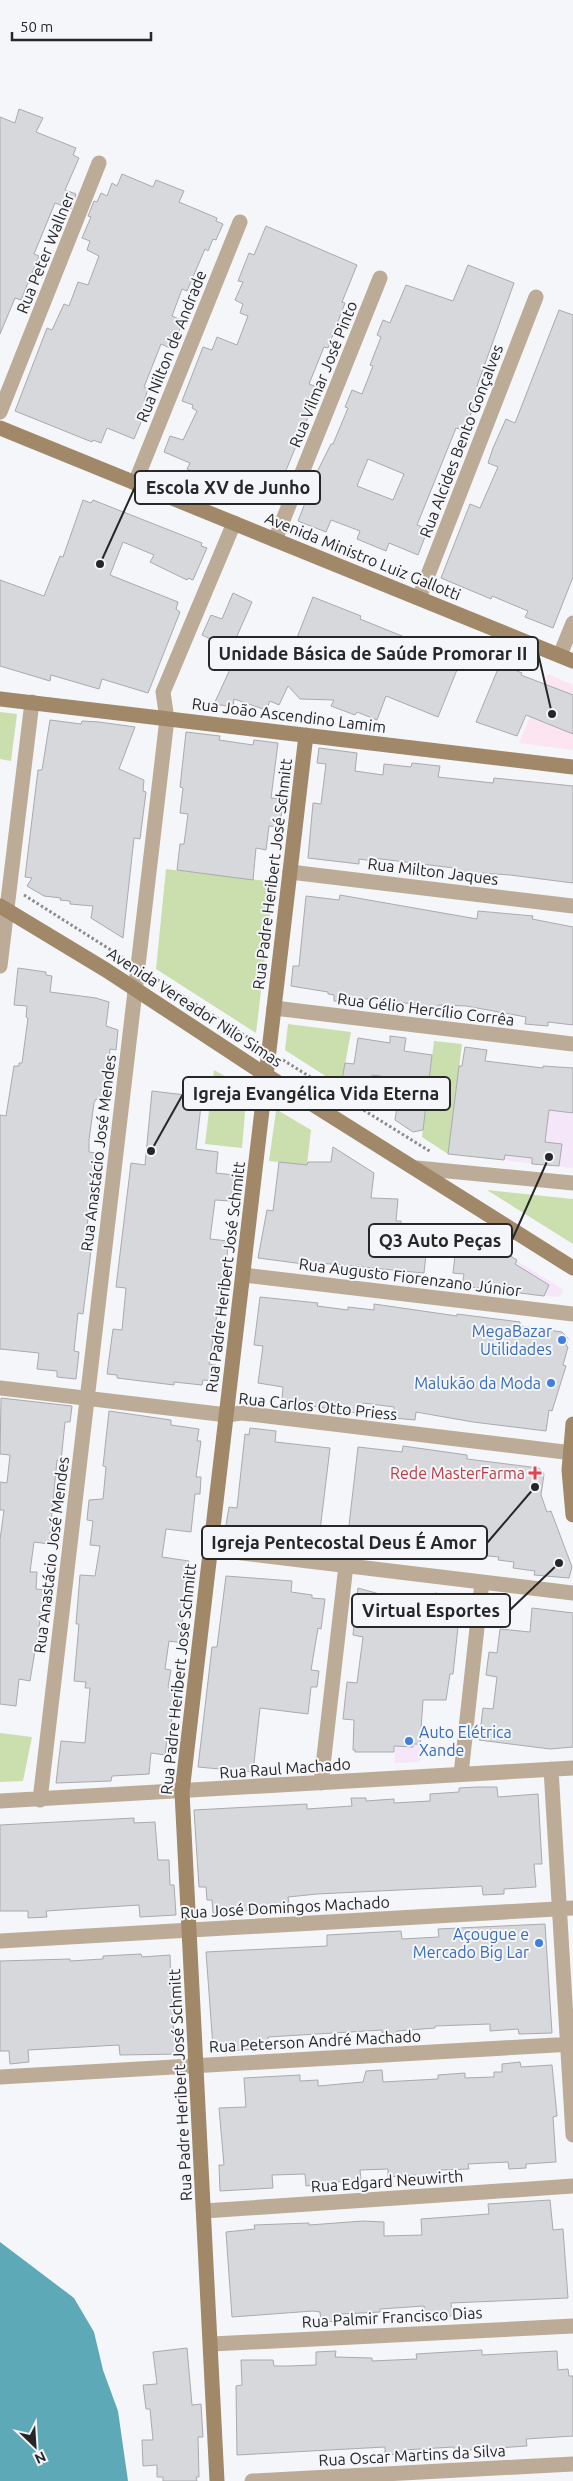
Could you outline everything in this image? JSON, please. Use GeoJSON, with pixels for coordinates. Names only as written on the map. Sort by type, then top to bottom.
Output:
{"type":"FeatureCollection","features":[{"type":"Feature","properties":{"kind":"street","name":"Rua Peter Wallner"},"geometry":{"type":"LineString","coordinates":[[0,412],[99,163]]}},
{"type":"Feature","properties":{"kind":"street","name":"Rua Nilton de Andrade"},"geometry":{"type":"LineString","coordinates":[[135,483],[240,222]]}},
{"type":"Feature","properties":{"kind":"street","name":"Rua Vilmar José Pinto"},"geometry":{"type":"LineString","coordinates":[[275,540],[380,278]]}},
{"type":"Feature","properties":{"kind":"street","name":"Rua Alcides Bento Gonçalves"},"geometry":{"type":"LineString","coordinates":[[419,598],[536,297]]}},
{"type":"Feature","properties":{"kind":"street","name":"Avenida Ministro Luiz Gallotti"},"geometry":{"type":"LineString","coordinates":[[0,428],[566,658]]}},
{"type":"Feature","properties":{"kind":"street","name":"Rua Anastácio José Mendes"},"geometry":{"type":"LineString","coordinates":[[40,1800],[167,719],[163,692],[234,523]]}},
{"type":"Feature","properties":{"kind":"street"},"geometry":{"type":"LineString","coordinates":[[566,658],[573,623]]}},
{"type":"Feature","properties":{"kind":"street","name":"Rua João Ascendino Lamim"},"geometry":{"type":"LineString","coordinates":[[0,699],[573,767]]}},
{"type":"Feature","properties":{"kind":"street"},"geometry":{"type":"LineString","coordinates":[[0,966],[3,908],[10,886],[32,702]]}},
{"type":"Feature","properties":{"kind":"street","name":"Rua Padre Heribert José Schmitt"},"geometry":{"type":"LineString","coordinates":[[217,2481],[212,2344],[182,1792],[306,735]]}},
{"type":"Feature","properties":{"kind":"street","name":"Rua Milton Jaques"},"geometry":{"type":"LineString","coordinates":[[290,872],[573,906]]}},
{"type":"Feature","properties":{"kind":"street","name":"Avenida Vereador Nilo Simas"},"geometry":{"type":"LineString","coordinates":[[3,908],[135,989],[266,1075],[417,1168],[573,1268]]}},
{"type":"Feature","properties":{"kind":"street","name":"Rua Gélio Hercílio Corrêa"},"geometry":{"type":"LineString","coordinates":[[274,1008],[573,1044]]}},
{"type":"Feature","properties":{"kind":"street"},"geometry":{"type":"LineString","coordinates":[[417,1168],[573,1184]]}},
{"type":"Feature","properties":{"kind":"street","name":"Rua Augusto Fiorenzano Júnior"},"geometry":{"type":"LineString","coordinates":[[243,1275],[573,1314]]}},
{"type":"Feature","properties":{"kind":"street","name":"Rua Carlos Otto Priess"},"geometry":{"type":"LineString","coordinates":[[0,1388],[226,1415],[241,1413],[571,1453]]}},
{"type":"Feature","properties":{"kind":"street"},"geometry":{"type":"LineString","coordinates":[[573,1424],[569,1486],[573,1515]]}},
{"type":"Feature","properties":{"kind":"street"},"geometry":{"type":"LineString","coordinates":[[209,1549],[573,1593]]}},
{"type":"Feature","properties":{"kind":"street"},"geometry":{"type":"LineString","coordinates":[[321,1783],[346,1565]]}},
{"type":"Feature","properties":{"kind":"street"},"geometry":{"type":"LineString","coordinates":[[461,1774],[482,1582]]}},
{"type":"Feature","properties":{"kind":"street","name":"Rua Raul Machado"},"geometry":{"type":"LineString","coordinates":[[0,1801],[573,1768]]}},
{"type":"Feature","properties":{"kind":"street"},"geometry":{"type":"LineString","coordinates":[[551,1769],[566,1908],[573,2135]]}},
{"type":"Feature","properties":{"kind":"street","name":"Rua José Domingos Machado"},"geometry":{"type":"LineString","coordinates":[[0,1941],[566,1908]]}},
{"type":"Feature","properties":{"kind":"street","name":"Rua Peterson André Machado"},"geometry":{"type":"LineString","coordinates":[[0,2077],[570,2044]]}},
{"type":"Feature","properties":{"kind":"street","name":"Rua Edgard Neuwirth"},"geometry":{"type":"LineString","coordinates":[[204,2211],[573,2186]]}},
{"type":"Feature","properties":{"kind":"street","name":"Rua Palmir Francisco Dias"},"geometry":{"type":"LineString","coordinates":[[212,2344],[573,2326]]}},
{"type":"Feature","properties":{"kind":"street","name":"Rua Oscar Martins da Silva"},"geometry":{"type":"LineString","coordinates":[[252,2481],[573,2464]]}},
{"type":"Feature","properties":{"kind":"path"},"geometry":{"type":"LineString","coordinates":[[10,886],[269,1052],[429,1151],[457,1172]]}},
{"type":"Feature","properties":{"kind":"shaded area"},"geometry":{"type":"Polygon","coordinates":[[[548,674],[573,685],[573,750],[519,743],[548,674]]]}},
{"type":"Feature","properties":{"kind":"shaded area"},"geometry":{"type":"Polygon","coordinates":[[[483,1102],[573,1113],[573,1168],[476,1157],[483,1102]]]}},
{"type":"Feature","properties":{"kind":"shaded area"},"geometry":{"type":"Polygon","coordinates":[[[498,1249],[564,1290],[559,1297],[492,1290],[498,1249]]]}},
{"type":"Feature","properties":{"kind":"shaded area"},"geometry":{"type":"Polygon","coordinates":[[[398,1722],[423,1726],[420,1762],[394,1763],[398,1722]]]}},
{"type":"Feature","properties":{"kind":"green space"},"geometry":{"type":"Polygon","coordinates":[[[0,712],[17,714],[11,761],[0,759],[0,712]]]}},
{"type":"Feature","properties":{"kind":"green space"},"geometry":{"type":"Polygon","coordinates":[[[166,869],[274,882],[256,1033],[156,969],[166,869]]]}},
{"type":"Feature","properties":{"kind":"green space"},"geometry":{"type":"Polygon","coordinates":[[[288,1024],[351,1032],[341,1086],[285,1050],[288,1024]]]}},
{"type":"Feature","properties":{"kind":"green space"},"geometry":{"type":"Polygon","coordinates":[[[434,1041],[462,1044],[448,1154],[422,1137],[434,1041]]]}},
{"type":"Feature","properties":{"kind":"green space"},"geometry":{"type":"Polygon","coordinates":[[[214,1070],[247,1089],[242,1148],[205,1144],[214,1070]]]}},
{"type":"Feature","properties":{"kind":"green space"},"geometry":{"type":"Polygon","coordinates":[[[276,1111],[311,1130],[307,1165],[269,1161],[276,1111]]]}},
{"type":"Feature","properties":{"kind":"green space"},"geometry":{"type":"Polygon","coordinates":[[[487,1190],[573,1199],[573,1244],[487,1190]]]}},
{"type":"Feature","properties":{"kind":"green space"},"geometry":{"type":"Polygon","coordinates":[[[0,1733],[32,1737],[23,1781],[0,1782],[0,1733]]]}},
{"type":"Feature","properties":{"kind":"water"},"geometry":{"type":"Polygon","coordinates":[[[0,2242],[74,2298],[94,2332],[103,2370],[118,2411],[128,2481],[0,2481],[0,2242]]]}},
{"type":"Feature","properties":{"kind":"building"},"geometry":{"type":"Polygon","coordinates":[[[19,109],[43,118],[36,132],[76,148],[73,155],[79,158],[65,190],[76,194],[71,209],[55,203],[34,254],[39,256],[21,300],[15,298],[0,334],[0,117],[15,123],[19,109]]]}},
{"type":"Feature","properties":{"kind":"building"},"geometry":{"type":"Polygon","coordinates":[[[122,174],[153,187],[156,180],[184,191],[179,202],[217,218],[216,221],[223,224],[216,240],[213,239],[208,251],[205,249],[187,291],[182,289],[172,316],[183,321],[172,349],[161,344],[144,387],[148,389],[144,401],[149,403],[134,439],[107,428],[101,443],[93,440],[92,442],[15,411],[47,328],[52,330],[64,304],[69,306],[78,282],[88,285],[99,256],[87,250],[90,241],[82,238],[91,217],[88,216],[94,201],[97,202],[101,193],[107,196],[112,183],[117,186],[122,174]]]}},
{"type":"Feature","properties":{"kind":"building"},"geometry":{"type":"Polygon","coordinates":[[[266,226],[357,265],[342,302],[345,303],[328,348],[324,347],[309,384],[320,388],[282,480],[274,505],[215,483],[216,481],[187,469],[190,463],[164,452],[170,436],[183,440],[197,411],[192,408],[193,405],[182,401],[203,347],[212,350],[217,337],[237,345],[248,316],[240,313],[243,304],[235,300],[243,282],[238,281],[249,253],[254,255],[266,226]]]}},
{"type":"Feature","properties":{"kind":"building"},"geometry":{"type":"Polygon","coordinates":[[[468,265],[514,283],[477,386],[483,388],[463,430],[456,428],[417,525],[428,529],[418,555],[389,543],[386,551],[357,539],[360,531],[331,520],[326,532],[298,521],[318,470],[331,444],[333,444],[348,408],[345,407],[352,390],[362,394],[373,366],[370,365],[381,337],[377,335],[383,320],[390,323],[406,285],[453,301],[468,265]],[[368,459],[357,486],[393,500],[404,474],[368,459]]]}},
{"type":"Feature","properties":{"kind":"building"},"geometry":{"type":"Polygon","coordinates":[[[559,310],[573,315],[573,577],[553,628],[525,617],[528,611],[492,596],[491,599],[441,578],[470,504],[480,508],[498,467],[488,463],[493,448],[506,419],[515,423],[559,310]]]}},
{"type":"Feature","properties":{"kind":"building"},"geometry":{"type":"Polygon","coordinates":[[[83,500],[91,503],[93,500],[202,543],[201,546],[207,548],[193,580],[188,578],[187,580],[150,562],[154,555],[123,542],[110,575],[178,602],[176,609],[180,612],[148,693],[102,679],[99,689],[51,675],[50,681],[0,666],[0,580],[44,596],[60,556],[63,557],[83,500]]]}},
{"type":"Feature","properties":{"kind":"building"},"geometry":{"type":"Polygon","coordinates":[[[233,593],[252,602],[237,636],[289,658],[313,597],[361,616],[360,619],[461,660],[438,717],[386,696],[377,720],[357,712],[355,715],[331,706],[334,700],[300,699],[288,686],[279,705],[270,701],[266,710],[234,699],[233,707],[214,704],[238,652],[202,635],[211,615],[222,619],[233,593]]]}},
{"type":"Feature","properties":{"kind":"building"},"geometry":{"type":"Polygon","coordinates":[[[500,664],[522,673],[521,675],[573,695],[573,734],[526,715],[517,736],[476,722],[500,664]]]}},
{"type":"Feature","properties":{"kind":"building"},"geometry":{"type":"Polygon","coordinates":[[[50,720],[81,724],[82,721],[99,722],[135,727],[119,769],[144,780],[143,791],[146,792],[140,839],[134,838],[123,938],[91,918],[93,906],[70,904],[70,901],[44,896],[27,886],[32,878],[25,877],[38,770],[42,770],[50,720]]]}},
{"type":"Feature","properties":{"kind":"building"},"geometry":{"type":"Polygon","coordinates":[[[186,732],[220,736],[219,740],[253,745],[254,740],[278,743],[271,798],[283,799],[280,827],[269,826],[266,850],[256,848],[253,880],[177,870],[180,844],[184,844],[188,814],[180,813],[183,788],[180,787],[186,732]]]}},
{"type":"Feature","properties":{"kind":"building"},"geometry":{"type":"Polygon","coordinates":[[[319,748],[357,753],[355,771],[383,775],[384,764],[411,767],[412,763],[440,766],[438,777],[493,783],[494,778],[573,786],[573,883],[482,873],[482,877],[454,873],[454,868],[373,858],[373,861],[359,859],[359,864],[308,858],[313,803],[321,804],[326,764],[317,763],[319,748]]]}},
{"type":"Feature","properties":{"kind":"building"},"geometry":{"type":"Polygon","coordinates":[[[340,895],[477,919],[478,911],[533,916],[532,919],[573,927],[573,1025],[548,1022],[548,1026],[525,1024],[526,1017],[466,1006],[438,1005],[438,1008],[399,1002],[398,1008],[376,1006],[377,1000],[348,997],[348,1002],[334,1001],[334,995],[328,994],[328,992],[291,986],[293,966],[299,966],[306,896],[339,900],[340,895]]]}},
{"type":"Feature","properties":{"kind":"building"},"geometry":{"type":"Polygon","coordinates":[[[18,968],[46,972],[46,975],[52,976],[50,992],[96,998],[109,1002],[106,1026],[118,1030],[116,1050],[110,1049],[105,1100],[96,1099],[94,1103],[89,1140],[89,1152],[96,1153],[95,1159],[98,1159],[87,1225],[91,1225],[89,1242],[92,1243],[83,1314],[78,1313],[74,1351],[79,1352],[76,1379],[57,1377],[57,1371],[37,1369],[39,1353],[0,1349],[0,1115],[6,1116],[14,1066],[19,1066],[19,1063],[22,1063],[28,1018],[26,1017],[27,1006],[14,1005],[18,968]]]}},
{"type":"Feature","properties":{"kind":"building"},"geometry":{"type":"Polygon","coordinates":[[[390,1036],[406,1038],[404,1051],[432,1055],[423,1130],[413,1132],[395,1120],[401,1079],[372,1075],[370,1090],[341,1086],[345,1063],[354,1064],[358,1038],[390,1043],[390,1036]]]}},
{"type":"Feature","properties":{"kind":"building"},"geometry":{"type":"Polygon","coordinates":[[[465,1047],[487,1050],[485,1061],[543,1068],[543,1066],[573,1068],[573,1113],[549,1110],[545,1142],[562,1144],[559,1166],[532,1164],[532,1158],[505,1155],[504,1160],[448,1154],[459,1066],[462,1066],[465,1047]]]}},
{"type":"Feature","properties":{"kind":"building"},"geometry":{"type":"Polygon","coordinates":[[[152,1091],[202,1097],[196,1149],[218,1152],[216,1173],[234,1175],[231,1201],[215,1200],[210,1239],[228,1241],[227,1257],[221,1308],[218,1308],[209,1364],[216,1365],[214,1381],[203,1380],[202,1385],[174,1382],[174,1385],[117,1378],[117,1375],[107,1374],[113,1329],[122,1330],[126,1288],[116,1287],[131,1163],[145,1165],[152,1091]]]}},
{"type":"Feature","properties":{"kind":"building"},"geometry":{"type":"Polygon","coordinates":[[[333,1147],[374,1173],[371,1198],[398,1199],[396,1221],[401,1221],[400,1233],[411,1234],[409,1250],[426,1254],[424,1273],[320,1263],[319,1266],[258,1258],[267,1210],[273,1211],[279,1162],[307,1165],[308,1162],[331,1162],[333,1147]]]}},
{"type":"Feature","properties":{"kind":"building"},"geometry":{"type":"Polygon","coordinates":[[[466,1245],[497,1248],[517,1260],[515,1264],[549,1285],[544,1296],[462,1286],[464,1274],[453,1273],[455,1255],[465,1256],[466,1245]]]}},
{"type":"Feature","properties":{"kind":"building"},"geometry":{"type":"Polygon","coordinates":[[[260,1297],[318,1303],[317,1306],[348,1310],[348,1307],[374,1310],[374,1304],[457,1316],[457,1314],[520,1322],[520,1326],[562,1332],[568,1338],[566,1346],[568,1347],[563,1365],[566,1366],[552,1411],[549,1410],[546,1431],[473,1422],[416,1412],[415,1420],[394,1418],[394,1407],[363,1403],[362,1414],[312,1406],[313,1403],[282,1399],[283,1387],[258,1383],[263,1346],[254,1345],[260,1297]]]}},
{"type":"Feature","properties":{"kind":"building"},"geometry":{"type":"Polygon","coordinates":[[[1,1398],[72,1406],[70,1422],[65,1422],[61,1461],[57,1460],[49,1544],[34,1542],[30,1572],[37,1572],[36,1589],[45,1590],[30,1681],[19,1679],[16,1706],[0,1704],[0,1540],[4,1510],[0,1510],[0,1482],[7,1483],[10,1455],[0,1454],[1,1398]]]}},
{"type":"Feature","properties":{"kind":"building"},"geometry":{"type":"Polygon","coordinates":[[[109,1411],[171,1420],[171,1425],[199,1429],[197,1441],[201,1441],[196,1477],[201,1477],[200,1494],[195,1494],[191,1532],[166,1529],[162,1557],[189,1561],[182,1625],[186,1626],[183,1643],[169,1641],[165,1669],[171,1670],[168,1687],[176,1689],[165,1755],[151,1753],[149,1774],[112,1776],[111,1781],[56,1783],[61,1741],[85,1743],[90,1688],[85,1688],[86,1682],[74,1681],[79,1624],[76,1624],[80,1575],[95,1576],[100,1546],[90,1545],[93,1521],[87,1520],[89,1500],[103,1499],[106,1467],[103,1466],[109,1411]]]}},
{"type":"Feature","properties":{"kind":"building"},"geometry":{"type":"Polygon","coordinates":[[[250,1428],[276,1431],[275,1442],[330,1448],[318,1547],[295,1544],[296,1539],[225,1531],[229,1507],[237,1508],[245,1434],[249,1435],[250,1428]]]}},
{"type":"Feature","properties":{"kind":"building"},"geometry":{"type":"Polygon","coordinates":[[[403,1446],[467,1455],[467,1459],[539,1468],[544,1474],[541,1495],[547,1512],[551,1511],[572,1567],[569,1578],[534,1575],[535,1571],[513,1568],[514,1562],[498,1560],[499,1557],[456,1553],[456,1557],[347,1543],[358,1447],[402,1452],[403,1446]]]}},
{"type":"Feature","properties":{"kind":"building"},"geometry":{"type":"Polygon","coordinates":[[[226,1576],[292,1581],[291,1592],[312,1595],[312,1598],[325,1599],[321,1629],[318,1628],[311,1670],[319,1671],[317,1687],[311,1687],[308,1714],[260,1708],[253,1772],[198,1767],[212,1647],[217,1647],[226,1576]]]}},
{"type":"Feature","properties":{"kind":"building"},"geometry":{"type":"Polygon","coordinates":[[[358,1588],[401,1600],[402,1596],[429,1599],[429,1596],[435,1596],[435,1593],[456,1596],[456,1599],[461,1599],[453,1674],[450,1674],[446,1700],[423,1700],[420,1744],[413,1744],[413,1747],[394,1746],[394,1752],[355,1752],[353,1750],[354,1720],[343,1719],[347,1682],[357,1683],[363,1637],[353,1635],[358,1588]]]}},
{"type":"Feature","properties":{"kind":"building"},"geometry":{"type":"Polygon","coordinates":[[[532,1608],[573,1613],[573,1747],[550,1749],[479,1740],[483,1708],[493,1709],[497,1677],[486,1675],[489,1652],[497,1653],[500,1629],[530,1632],[532,1608]]]}},
{"type":"Feature","properties":{"kind":"building"},"geometry":{"type":"Polygon","coordinates":[[[497,1787],[498,1797],[538,1794],[542,1864],[534,1864],[536,1887],[504,1889],[504,1894],[483,1895],[482,1886],[317,1894],[288,1897],[289,1903],[276,1904],[277,1908],[213,1913],[212,1900],[207,1900],[206,1887],[199,1887],[194,1810],[307,1804],[307,1809],[352,1806],[351,1798],[366,1798],[366,1801],[394,1799],[394,1803],[430,1801],[430,1794],[459,1792],[459,1788],[497,1787]]]}},
{"type":"Feature","properties":{"kind":"building"},"geometry":{"type":"Polygon","coordinates":[[[134,1818],[134,1823],[155,1822],[158,1860],[169,1860],[170,1885],[174,1885],[176,1915],[140,1917],[139,1905],[46,1911],[47,1917],[28,1918],[28,1911],[0,1911],[0,1825],[134,1818]]]}},
{"type":"Feature","properties":{"kind":"building"},"geometry":{"type":"Polygon","coordinates":[[[545,1924],[552,2033],[519,2034],[518,2029],[490,2031],[490,2024],[435,2026],[435,2028],[397,2031],[397,2034],[382,2034],[382,2030],[268,2037],[269,2048],[222,2052],[222,2047],[213,2047],[206,1952],[327,1946],[327,1935],[401,1931],[402,1939],[439,1937],[438,1929],[545,1924]]]}},
{"type":"Feature","properties":{"kind":"building"},"geometry":{"type":"Polygon","coordinates":[[[141,1954],[142,1957],[170,1955],[171,1984],[177,1983],[177,1998],[172,1999],[174,2039],[179,2039],[180,2054],[120,2055],[119,2045],[28,2050],[29,2062],[10,2064],[9,2051],[0,2051],[0,1961],[70,1959],[70,1961],[103,1959],[103,1956],[141,1954]]]}},
{"type":"Feature","properties":{"kind":"building"},"geometry":{"type":"Polygon","coordinates":[[[520,2062],[521,2067],[552,2065],[557,2116],[553,2117],[556,2162],[526,2164],[526,2168],[509,2169],[508,2162],[468,2164],[469,2169],[440,2170],[441,2178],[416,2180],[416,2175],[388,2177],[388,2169],[360,2170],[361,2179],[306,2186],[305,2174],[272,2175],[273,2188],[220,2191],[219,2165],[224,2165],[219,2108],[246,2107],[244,2078],[300,2075],[300,2081],[318,2080],[318,2086],[363,2082],[366,2071],[382,2070],[383,2082],[438,2079],[438,2075],[465,2073],[465,2078],[494,2077],[494,2072],[502,2072],[502,2064],[520,2062]]]}},
{"type":"Feature","properties":{"kind":"building"},"geometry":{"type":"Polygon","coordinates":[[[550,2200],[553,2230],[563,2229],[568,2298],[451,2303],[452,2316],[425,2317],[424,2306],[380,2309],[380,2312],[341,2314],[342,2321],[321,2322],[320,2312],[313,2311],[232,2317],[226,2232],[255,2229],[254,2225],[309,2223],[309,2225],[363,2221],[384,2222],[384,2236],[422,2235],[421,2219],[489,2214],[488,2204],[550,2200]]]}},
{"type":"Feature","properties":{"kind":"building"},"geometry":{"type":"Polygon","coordinates":[[[187,2348],[192,2405],[201,2404],[203,2437],[198,2437],[199,2477],[196,2477],[197,2481],[163,2481],[163,2477],[157,2477],[157,2465],[143,2466],[142,2440],[153,2440],[150,2409],[146,2409],[143,2385],[157,2384],[153,2352],[187,2348]]]}},
{"type":"Feature","properties":{"kind":"building"},"geometry":{"type":"Polygon","coordinates":[[[482,2350],[482,2355],[557,2351],[558,2370],[568,2369],[569,2376],[573,2376],[573,2436],[526,2439],[527,2446],[454,2451],[454,2447],[402,2450],[402,2454],[385,2455],[385,2447],[237,2455],[236,2386],[242,2385],[241,2360],[273,2360],[274,2366],[316,2365],[316,2352],[336,2351],[335,2357],[372,2358],[372,2361],[417,2359],[416,2354],[482,2350]]]}},
{"type":"Feature","properties":{"kind":"place","name":"Escola XV de Junho"},"geometry":{"type":"Point","coordinates":[100,564]}},
{"type":"Feature","properties":{"kind":"place","name":"Unidade Básica de Saúde Promorar II"},"geometry":{"type":"Point","coordinates":[552,714]}},
{"type":"Feature","properties":{"kind":"place","name":"Igreja Evangélica Vida Eterna"},"geometry":{"type":"Point","coordinates":[151,1151]}},
{"type":"Feature","properties":{"kind":"place","name":"Q3 Auto Peças"},"geometry":{"type":"Point","coordinates":[549,1157]}},
{"type":"Feature","properties":{"kind":"place","name":"MegaBazar Utilidades"},"geometry":{"type":"Point","coordinates":[562,1340]}},
{"type":"Feature","properties":{"kind":"place","name":"Malukão da Moda"},"geometry":{"type":"Point","coordinates":[551,1383]}},
{"type":"Feature","properties":{"kind":"place","name":"Rede MasterFarma"},"geometry":{"type":"Point","coordinates":[535,1473]}},
{"type":"Feature","properties":{"kind":"place","name":"Igreja Pentecostal Deus É Amor"},"geometry":{"type":"Point","coordinates":[535,1487]}},
{"type":"Feature","properties":{"kind":"place","name":"Virtual Esportes"},"geometry":{"type":"Point","coordinates":[559,1563]}},
{"type":"Feature","properties":{"kind":"place","name":"Auto Elétrica Xande"},"geometry":{"type":"Point","coordinates":[409,1741]}},
{"type":"Feature","properties":{"kind":"place","name":"Açougue e Mercado Big Lar"},"geometry":{"type":"Point","coordinates":[539,1943]}}]}
